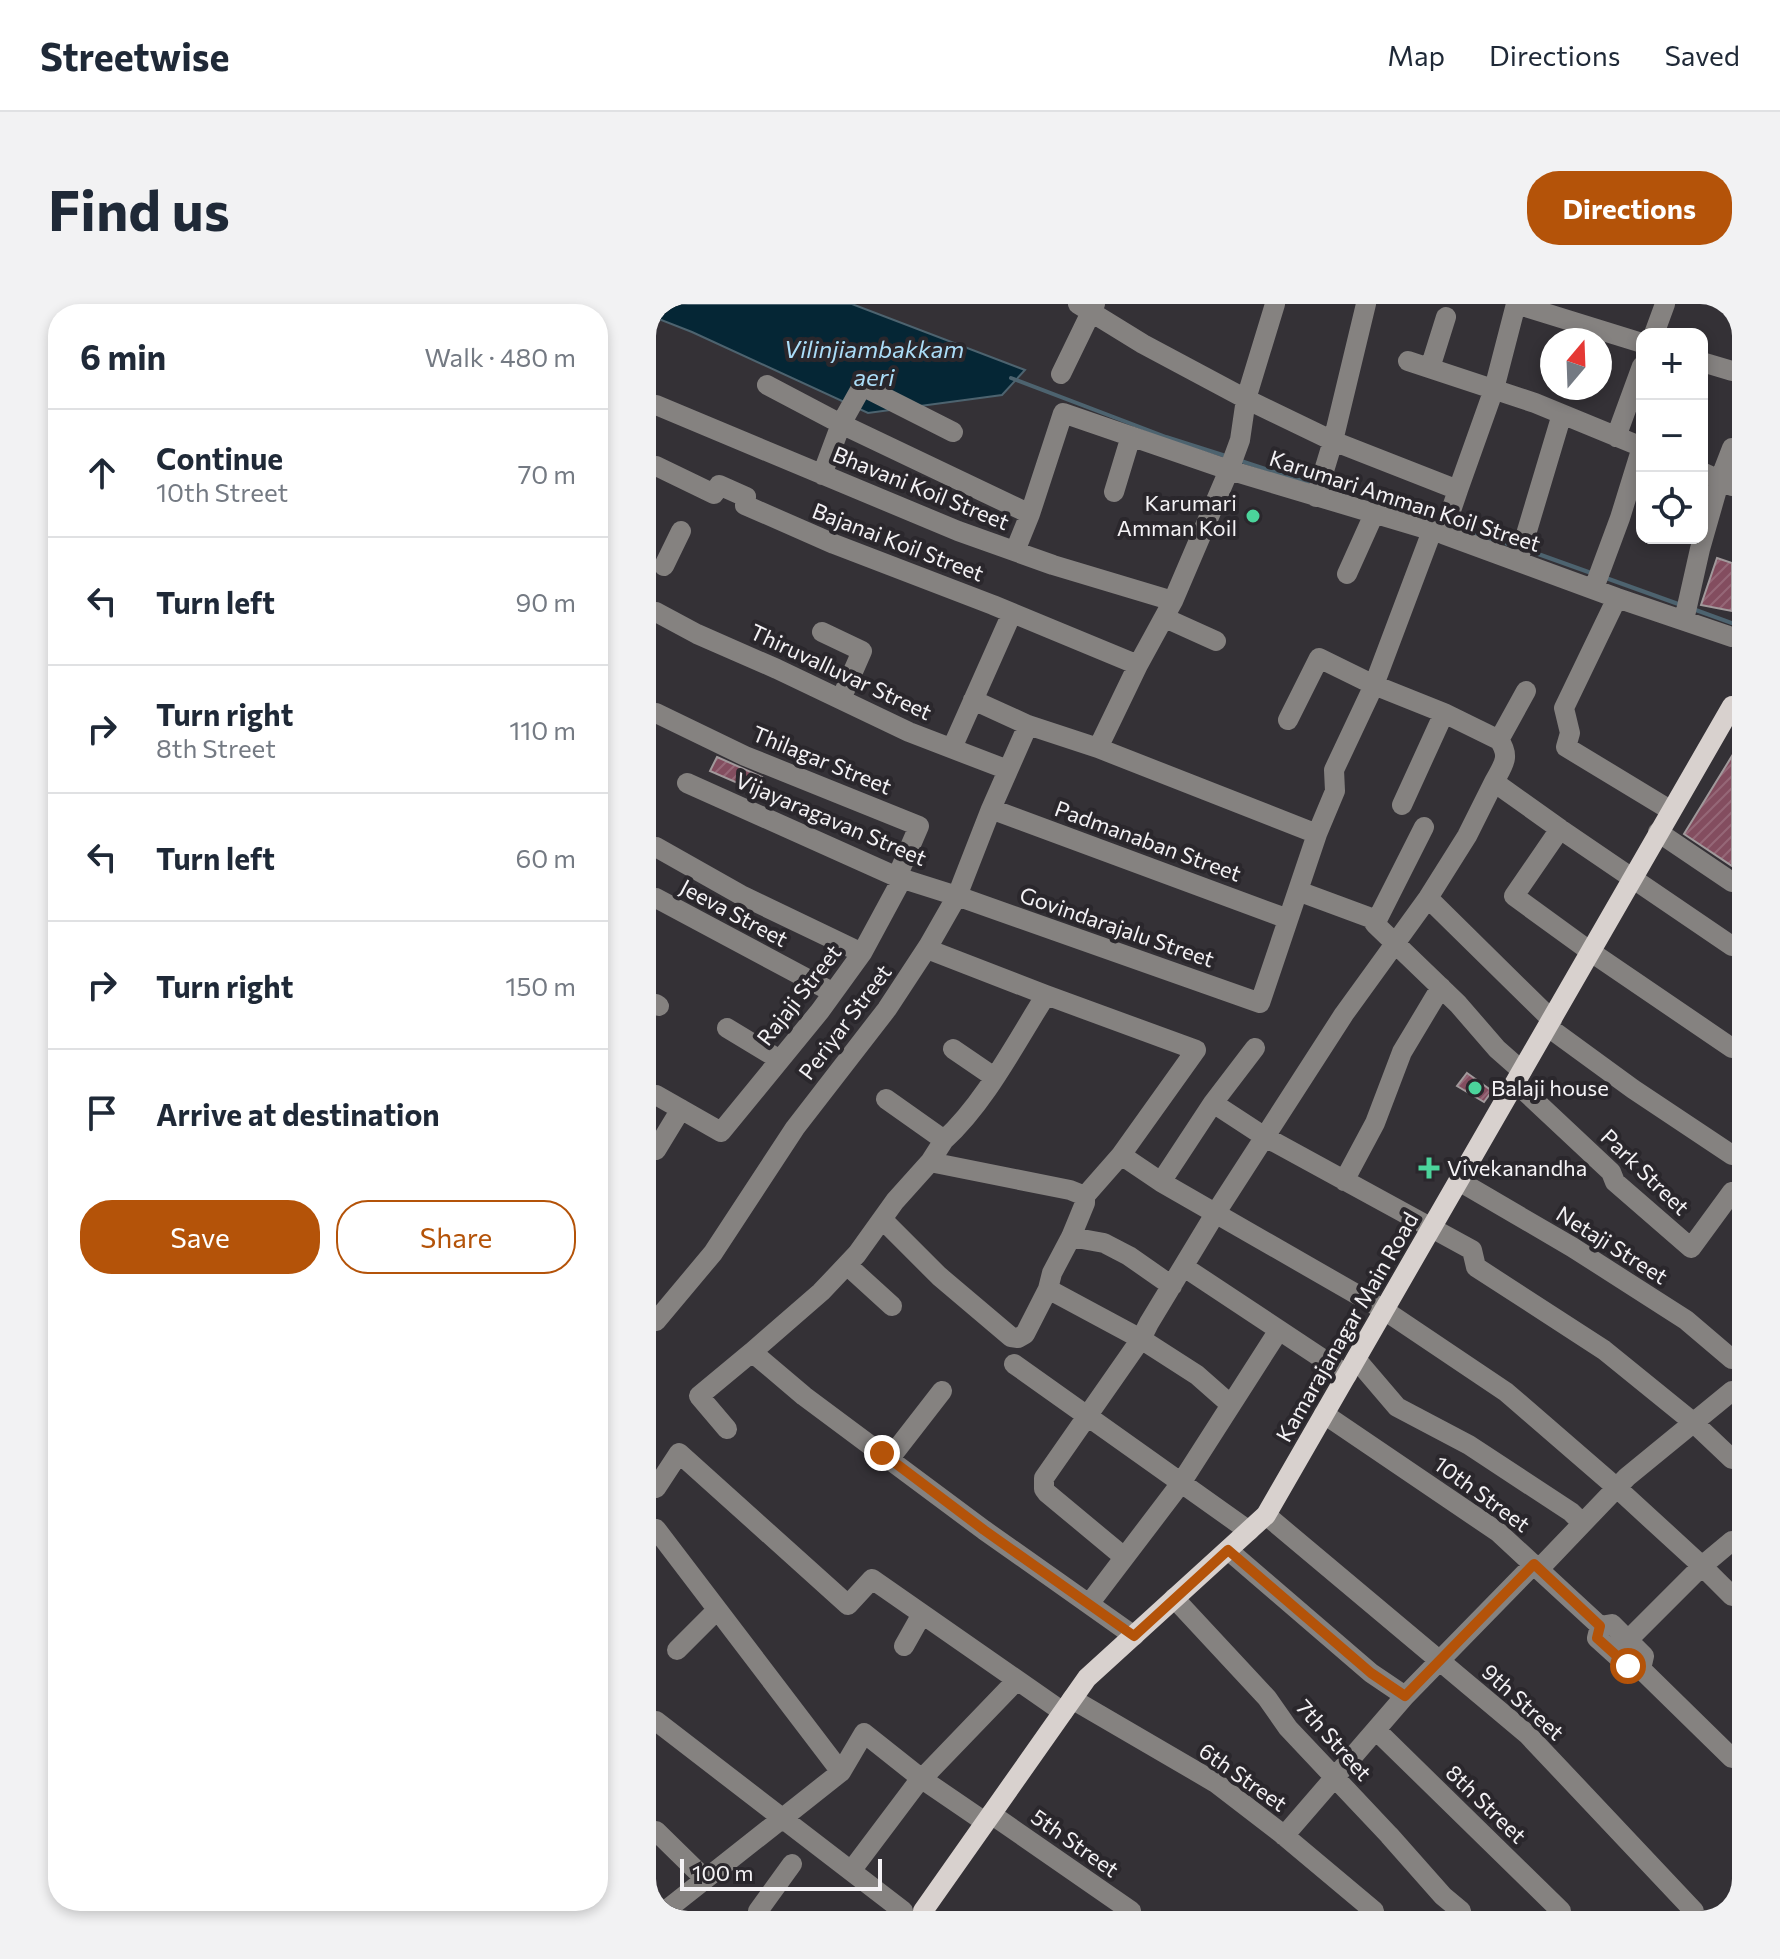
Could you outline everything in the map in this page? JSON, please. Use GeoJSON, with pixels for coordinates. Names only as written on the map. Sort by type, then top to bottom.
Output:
{"type":"FeatureCollection","features":[{"type":"Feature","properties":{"kind":"main road","name":"Kamarajanagar Main Road"},"geometry":{"type":"LineString","coordinates":[[923,1911],[1087,1678],[1266,1515],[1731,709]]}},
{"type":"Feature","properties":{"kind":"street"},"geometry":{"type":"LineString","coordinates":[[1098,748],[1138,665],[1169,610],[1230,466],[1240,440],[1246,399],[1275,304]]}},
{"type":"Feature","properties":{"kind":"street"},"geometry":{"type":"LineString","coordinates":[[1317,494],[1366,304]]}},
{"type":"Feature","properties":{"kind":"street"},"geometry":{"type":"LineString","coordinates":[[1288,919],[1335,791],[1334,770],[1458,490],[1494,389],[1516,304],[1636,341]]}},
{"type":"Feature","properties":{"kind":"street"},"geometry":{"type":"LineString","coordinates":[[1656,328],[1665,304]]}},
{"type":"Feature","properties":{"kind":"street"},"geometry":{"type":"LineString","coordinates":[[1061,374],[1088,307],[1143,344],[1331,446],[1458,490]]}},
{"type":"Feature","properties":{"kind":"street"},"geometry":{"type":"LineString","coordinates":[[1430,368],[1446,317]]}},
{"type":"Feature","properties":{"kind":"street"},"geometry":{"type":"LineString","coordinates":[[1408,361],[1494,389],[1642,447],[1598,579]]}},
{"type":"Feature","properties":{"kind":"street"},"geometry":{"type":"LineString","coordinates":[[1708,364],[1732,371]]}},
{"type":"Feature","properties":{"kind":"street"},"geometry":{"type":"LineString","coordinates":[[1616,437],[1636,382]]}},
{"type":"Feature","properties":{"kind":"street"},"geometry":{"type":"LineString","coordinates":[[767,385],[841,424],[1030,514],[1015,551]]}},
{"type":"Feature","properties":{"kind":"street"},"geometry":{"type":"LineString","coordinates":[[822,475],[841,424],[860,390],[866,388],[953,432]]}},
{"type":"Feature","properties":{"kind":"street","name":"Bhavani Koil Street"},"geometry":{"type":"LineString","coordinates":[[656,405],[958,531],[1169,610],[1216,641]]}},
{"type":"Feature","properties":{"kind":"street","name":"Karumari Amman Koil Street"},"geometry":{"type":"LineString","coordinates":[[1030,514],[1063,413],[1374,514],[1521,552],[1598,579],[1617,598],[1687,611],[1732,637]]}},
{"type":"Feature","properties":{"kind":"street"},"geometry":{"type":"LineString","coordinates":[[1521,552],[1562,414]]}},
{"type":"Feature","properties":{"kind":"street"},"geometry":{"type":"LineString","coordinates":[[1114,492],[1131,436]]}},
{"type":"Feature","properties":{"kind":"street"},"geometry":{"type":"LineString","coordinates":[[1687,611],[1718,479],[1732,448]]}},
{"type":"Feature","properties":{"kind":"street","name":"Bajanai Koil Street"},"geometry":{"type":"LineString","coordinates":[[656,466],[714,494],[719,485],[746,497],[745,505],[834,544],[1138,665]]}},
{"type":"Feature","properties":{"kind":"street"},"geometry":{"type":"LineString","coordinates":[[1347,574],[1374,514]]}},
{"type":"Feature","properties":{"kind":"street"},"geometry":{"type":"LineString","coordinates":[[659,570],[681,531]]}},
{"type":"Feature","properties":{"kind":"street"},"geometry":{"type":"LineString","coordinates":[[1617,598],[1564,708],[1570,733],[1566,747],[1670,810]]}},
{"type":"Feature","properties":{"kind":"street","name":"Thiruvalluvar Street"},"geometry":{"type":"LineString","coordinates":[[656,612],[909,732],[1008,770]]}},
{"type":"Feature","properties":{"kind":"street"},"geometry":{"type":"LineString","coordinates":[[952,748],[1012,613]]}},
{"type":"Feature","properties":{"kind":"street"},"geometry":{"type":"LineString","coordinates":[[822,632],[862,651],[841,699]]}},
{"type":"Feature","properties":{"kind":"street"},"geometry":{"type":"LineString","coordinates":[[1124,1557],[1044,1489],[1044,1478],[1141,1339],[1215,1214],[1344,1014],[1428,898],[1467,836],[1505,761],[1506,754],[1499,740],[1319,658],[1288,720]]}},
{"type":"Feature","properties":{"kind":"street"},"geometry":{"type":"LineString","coordinates":[[1499,740],[1526,691]]}},
{"type":"Feature","properties":{"kind":"street"},"geometry":{"type":"LineString","coordinates":[[973,700],[1028,725],[1098,748],[1317,834]]}},
{"type":"Feature","properties":{"kind":"street","name":"Thilagar Street"},"geometry":{"type":"LineString","coordinates":[[656,713],[745,756],[919,826],[899,878]]}},
{"type":"Feature","properties":{"kind":"street"},"geometry":{"type":"LineString","coordinates":[[1402,805],[1444,713]]}},
{"type":"Feature","properties":{"kind":"street","name":"Periyar Street"},"geometry":{"type":"LineString","coordinates":[[656,1321],[713,1253],[795,1128],[887,1009],[927,949],[957,896],[1028,725]]}},
{"type":"Feature","properties":{"kind":"street"},"geometry":{"type":"LineString","coordinates":[[1494,782],[1732,946]]}},
{"type":"Feature","properties":{"kind":"street","name":"Vijayaragavan Street"},"geometry":{"type":"LineString","coordinates":[[687,783],[899,878],[957,896]]}},
{"type":"Feature","properties":{"kind":"street","name":"Padmanaban Street"},"geometry":{"type":"LineString","coordinates":[[991,809],[1288,919]]}},
{"type":"Feature","properties":{"kind":"street"},"geometry":{"type":"LineString","coordinates":[[1375,924],[1424,827]]}},
{"type":"Feature","properties":{"kind":"street"},"geometry":{"type":"LineString","coordinates":[[1560,829],[1514,896],[1732,1048]]}},
{"type":"Feature","properties":{"kind":"street"},"geometry":{"type":"LineString","coordinates":[[1658,832],[1732,882]]}},
{"type":"Feature","properties":{"kind":"street"},"geometry":{"type":"LineString","coordinates":[[659,854],[862,953]]}},
{"type":"Feature","properties":{"kind":"street","name":"Rajaji Street"},"geometry":{"type":"LineString","coordinates":[[681,1109],[721,1132],[820,1011],[862,953],[899,878]]}},
{"type":"Feature","properties":{"kind":"street"},"geometry":{"type":"LineString","coordinates":[[1298,891],[1371,918],[1458,1004],[1519,1077]]}},
{"type":"Feature","properties":{"kind":"street","name":"Govindarajalu Street"},"geometry":{"type":"LineString","coordinates":[[957,896],[1260,1003],[1288,919]]}},
{"type":"Feature","properties":{"kind":"street","name":"Jeeva Street"},"geometry":{"type":"LineString","coordinates":[[656,898],[832,992]]}},
{"type":"Feature","properties":{"kind":"street"},"geometry":{"type":"LineString","coordinates":[[1428,898],[1550,1023],[1633,1089],[1732,1155]]}},
{"type":"Feature","properties":{"kind":"street"},"geometry":{"type":"LineString","coordinates":[[882,1219],[939,1276],[1011,1337],[1018,1338],[1025,1334],[1048,1289],[1052,1273],[1085,1203],[1085,1196],[1121,1155],[1196,1050],[927,949]]}},
{"type":"Feature","properties":{"kind":"street"},"geometry":{"type":"LineString","coordinates":[[1344,1181],[1375,1123],[1402,1052],[1441,987]]}},
{"type":"Feature","properties":{"kind":"street"},"geometry":{"type":"LineString","coordinates":[[727,1429],[699,1396],[821,1292],[857,1254],[944,1140],[961,1125],[1046,995]]}},
{"type":"Feature","properties":{"kind":"street"},"geometry":{"type":"LineString","coordinates":[[727,1028],[780,1060]]}},
{"type":"Feature","properties":{"kind":"street"},"geometry":{"type":"LineString","coordinates":[[1161,1182],[1213,1103],[1255,1048]]}},
{"type":"Feature","properties":{"kind":"street"},"geometry":{"type":"LineString","coordinates":[[953,1049],[994,1077]]}},
{"type":"Feature","properties":{"kind":"street","name":"Park Street"},"geometry":{"type":"LineString","coordinates":[[1519,1077],[1611,1172],[1615,1182],[1691,1248],[1725,1216],[1732,1192]]}},
{"type":"Feature","properties":{"kind":"street"},"geometry":{"type":"LineString","coordinates":[[656,1095],[681,1109],[656,1150]]}},
{"type":"Feature","properties":{"kind":"street"},"geometry":{"type":"LineString","coordinates":[[886,1099],[944,1140]]}},
{"type":"Feature","properties":{"kind":"street"},"geometry":{"type":"LineString","coordinates":[[1213,1103],[1265,1137],[1472,1250],[1476,1267],[1604,1350],[1694,1423],[1732,1459]]}},
{"type":"Feature","properties":{"kind":"street"},"geometry":{"type":"LineString","coordinates":[[1121,1155],[1215,1214],[1384,1310],[1506,1392],[1617,1488],[1732,1596]]}},
{"type":"Feature","properties":{"kind":"street"},"geometry":{"type":"LineString","coordinates":[[930,1162],[1070,1190],[1085,1196]]}},
{"type":"Feature","properties":{"kind":"street","name":"Netaji Street"},"geometry":{"type":"LineString","coordinates":[[1459,1181],[1572,1247],[1686,1320],[1732,1359]]}},
{"type":"Feature","properties":{"kind":"street"},"geometry":{"type":"LineString","coordinates":[[1071,1237],[1104,1243],[1172,1286]]}},
{"type":"Feature","properties":{"kind":"street"},"geometry":{"type":"LineString","coordinates":[[847,1265],[892,1306]]}},
{"type":"Feature","properties":{"kind":"street"},"geometry":{"type":"LineString","coordinates":[[1184,1267],[1279,1330],[1352,1367],[1397,1407],[1469,1445],[1571,1512],[1582,1523]]}},
{"type":"Feature","properties":{"kind":"street"},"geometry":{"type":"LineString","coordinates":[[1048,1289],[1141,1339],[1197,1375],[1231,1405]]}},
{"type":"Feature","properties":{"kind":"street"},"geometry":{"type":"LineString","coordinates":[[1089,1604],[1181,1483],[1279,1330]]}},
{"type":"Feature","properties":{"kind":"street"},"geometry":{"type":"LineString","coordinates":[[752,1352],[804,1396],[984,1530],[1134,1636]]}},
{"type":"Feature","properties":{"kind":"street"},"geometry":{"type":"LineString","coordinates":[[1014,1364],[1249,1531]]}},
{"type":"Feature","properties":{"kind":"street"},"geometry":{"type":"LineString","coordinates":[[890,1458],[942,1391]]}},
{"type":"Feature","properties":{"kind":"street"},"geometry":{"type":"LineString","coordinates":[[1284,1836],[1405,1696],[1627,1477],[1732,1391]]}},
{"type":"Feature","properties":{"kind":"street","name":"10th Street"},"geometry":{"type":"LineString","coordinates":[[1324,1414],[1498,1532],[1600,1626]]}},
{"type":"Feature","properties":{"kind":"street","name":"6th Street"},"geometry":{"type":"LineString","coordinates":[[656,1488],[679,1453],[848,1605],[872,1579],[1017,1680],[1216,1783],[1374,1911]]}},
{"type":"Feature","properties":{"kind":"street","name":"9th Street"},"geometry":{"type":"LineString","coordinates":[[1266,1515],[1527,1734],[1694,1911]]}},
{"type":"Feature","properties":{"kind":"street"},"geometry":{"type":"LineString","coordinates":[[656,1529],[841,1772],[705,1879],[663,1906]]}},
{"type":"Feature","properties":{"kind":"street"},"geometry":{"type":"LineString","coordinates":[[1629,1639],[1702,1566],[1732,1541]]}},
{"type":"Feature","properties":{"kind":"street"},"geometry":{"type":"LineString","coordinates":[[1228,1550],[1371,1673],[1405,1696]]}},
{"type":"Feature","properties":{"kind":"street","name":"7th Street"},"geometry":{"type":"LineString","coordinates":[[1174,1598],[1267,1698],[1288,1728],[1443,1896],[1461,1911]]}},
{"type":"Feature","properties":{"kind":"street"},"geometry":{"type":"LineString","coordinates":[[677,1650],[717,1610]]}},
{"type":"Feature","properties":{"kind":"street"},"geometry":{"type":"LineString","coordinates":[[904,1646],[922,1614]]}},
{"type":"Feature","properties":{"kind":"street","name":"10th Street"},"geometry":{"type":"LineString","coordinates":[[1600,1626],[1612,1624],[1629,1639],[1644,1656],[1641,1669]]}},
{"type":"Feature","properties":{"kind":"street","name":"10th Street"},"geometry":{"type":"LineString","coordinates":[[1600,1626],[1597,1638],[1628,1666],[1641,1669],[1732,1758]]}},
{"type":"Feature","properties":{"kind":"street"},"geometry":{"type":"LineString","coordinates":[[851,1871],[922,1779],[1017,1680]]}},
{"type":"Feature","properties":{"kind":"street"},"geometry":{"type":"LineString","coordinates":[[656,1721],[903,1911]]}},
{"type":"Feature","properties":{"kind":"street","name":"8th Street"},"geometry":{"type":"LineString","coordinates":[[1377,1731],[1561,1911]]}},
{"type":"Feature","properties":{"kind":"street","name":"5th Street"},"geometry":{"type":"LineString","coordinates":[[841,1772],[864,1733],[922,1779],[1131,1911]]}},
{"type":"Feature","properties":{"kind":"street"},"geometry":{"type":"LineString","coordinates":[[656,1831],[705,1879]]}},
{"type":"Feature","properties":{"kind":"street"},"geometry":{"type":"LineString","coordinates":[[758,1911],[792,1864]]}},
{"type":"Feature","properties":{"kind":"water","name":"Vilinjiambakkam aeri"},"geometry":{"type":"Polygon","coordinates":[[[656,304],[852,304],[1025,370],[1002,395],[868,413],[656,318],[656,304]]]}},
{"type":"Feature","properties":{"kind":"building"},"geometry":{"type":"Polygon","coordinates":[[[1717,558],[1732,563],[1732,611],[1701,605],[1717,558]]]}},
{"type":"Feature","properties":{"kind":"building"},"geometry":{"type":"Polygon","coordinates":[[[1732,756],[1732,866],[1684,834],[1732,756]]]}},
{"type":"Feature","properties":{"kind":"building"},"geometry":{"type":"Polygon","coordinates":[[[717,757],[762,777],[756,791],[710,771],[717,757]]]}},
{"type":"Feature","properties":{"kind":"building","name":"Balaji house"},"geometry":{"type":"Polygon","coordinates":[[[1467,1073],[1492,1091],[1484,1102],[1457,1086],[1467,1073]]]}},
{"type":"Feature","properties":{"kind":"waterway"},"geometry":{"type":"LineString","coordinates":[[1011,378],[1166,437],[1229,457]]}},
{"type":"Feature","properties":{"kind":"waterway"},"geometry":{"type":"LineString","coordinates":[[1241,461],[1308,483]]}},
{"type":"Feature","properties":{"kind":"waterway"},"geometry":{"type":"LineString","coordinates":[[1454,528],[1515,546]]}},
{"type":"Feature","properties":{"kind":"waterway"},"geometry":{"type":"LineString","coordinates":[[1527,550],[1594,574]]}},
{"type":"Feature","properties":{"kind":"waterway"},"geometry":{"type":"LineString","coordinates":[[1606,578],[1681,605]]}},
{"type":"Feature","properties":{"kind":"waterway"},"geometry":{"type":"LineString","coordinates":[[1693,609],[1732,623]]}},
{"type":"Feature","properties":{"kind":"place","name":"Karumari Amman Koil"},"geometry":{"type":"Point","coordinates":[1253,516]}},
{"type":"Feature","properties":{"kind":"place","name":"Balaji house"},"geometry":{"type":"Point","coordinates":[1475,1088]}},
{"type":"Feature","properties":{"kind":"place","name":"Vivekanandha"},"geometry":{"type":"Point","coordinates":[1429,1168]}},
{"type":"Feature","properties":{"kind":"route"},"geometry":{"type":"LineString","coordinates":[[882,1453],[1134,1636],[1228,1550],[1371,1673],[1405,1696],[1534,1564],[1590,1615],[1600,1626],[1597,1638],[1628,1666]]}}]}
